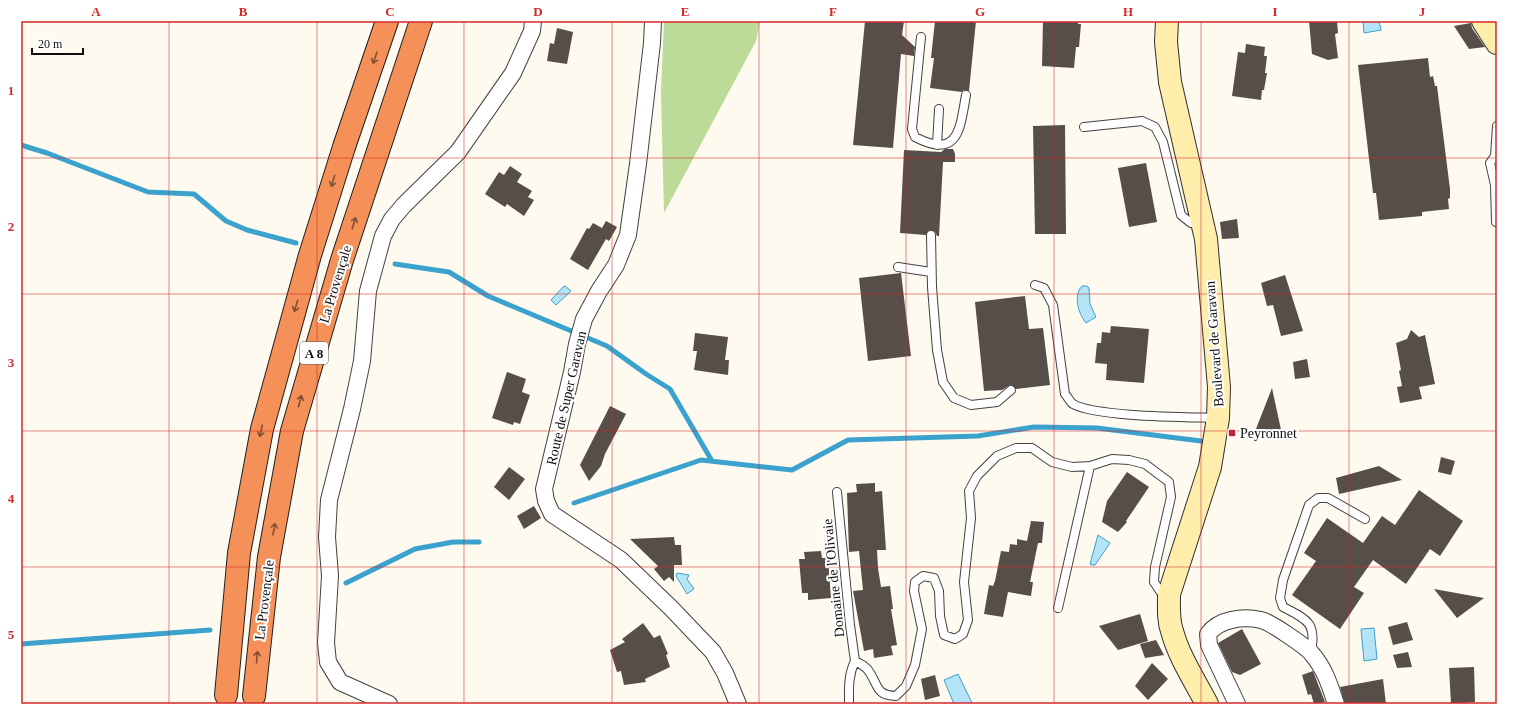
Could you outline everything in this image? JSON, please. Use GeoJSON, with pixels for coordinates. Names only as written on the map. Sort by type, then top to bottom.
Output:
{"type":"FeatureCollection","features":[{"type":"Feature","properties":{"kind":"highway","name":"La Provençale"},"geometry":{"type":"LineString","coordinates":[[226,695],[239,553],[262,428],[310,255],[344,147],[387,21]]}},
{"type":"Feature","properties":{"kind":"highway","name":"La Provençale"},"geometry":{"type":"LineString","coordinates":[[254,696],[270,557],[292,431],[342,260],[421,21]]}},
{"type":"Feature","properties":{"kind":"street"},"geometry":{"type":"LineString","coordinates":[[389,704],[340,682],[328,662],[326,643],[330,576],[327,537],[329,500],[352,409],[362,360],[368,291],[383,236],[392,219],[404,204],[458,152],[512,73],[532,31],[534,21]]}},
{"type":"Feature","properties":{"kind":"street","name":"Route de Super Garavan"},"geometry":{"type":"LineString","coordinates":[[652,21],[652,43],[628,235],[616,265],[599,291],[584,319],[544,489],[546,501],[552,514],[621,560],[671,608],[713,652],[725,673],[738,704]]}},
{"type":"Feature","properties":{"kind":"street","name":"Boulevard de Garavan"},"geometry":{"type":"LineString","coordinates":[[1167,21],[1166,42],[1170,82],[1206,239],[1219,380],[1218,418],[1210,466],[1169,594],[1172,631],[1181,654],[1207,704]]}},
{"type":"Feature","properties":{"kind":"street"},"geometry":{"type":"LineString","coordinates":[[1483,21],[1497,43]]}},
{"type":"Feature","properties":{"kind":"street"},"geometry":{"type":"LineString","coordinates":[[1237,704],[1209,645],[1208,634],[1214,626],[1228,621],[1244,618],[1263,620],[1311,652],[1322,667],[1336,704]]}},
{"type":"Feature","properties":{"kind":"lane"},"geometry":{"type":"LineString","coordinates":[[921,37],[912,129],[915,137],[928,144],[937,145],[952,141],[958,134],[966,95]]}},
{"type":"Feature","properties":{"kind":"lane"},"geometry":{"type":"LineString","coordinates":[[937,145],[939,109]]}},
{"type":"Feature","properties":{"kind":"lane"},"geometry":{"type":"LineString","coordinates":[[1084,127],[1142,121],[1155,127],[1163,142],[1180,215],[1191,223],[1203,222]]}},
{"type":"Feature","properties":{"kind":"lane"},"geometry":{"type":"LineString","coordinates":[[1496,222],[1495,185],[1490,163],[1495,156],[1497,126]]}},
{"type":"Feature","properties":{"kind":"lane"},"geometry":{"type":"LineString","coordinates":[[931,235],[930,272],[938,356],[943,382],[954,398],[971,405],[997,402],[1011,390]]}},
{"type":"Feature","properties":{"kind":"lane"},"geometry":{"type":"LineString","coordinates":[[898,267],[930,272]]}},
{"type":"Feature","properties":{"kind":"lane"},"geometry":{"type":"LineString","coordinates":[[1035,285],[1044,288],[1053,305],[1065,394],[1073,403],[1088,409],[1112,412],[1218,418]]}},
{"type":"Feature","properties":{"kind":"lane"},"geometry":{"type":"LineString","coordinates":[[855,661],[870,672],[881,692],[897,700],[906,686],[916,665],[922,629],[914,591],[915,582],[923,576],[934,578],[939,590],[940,616],[944,636],[955,639],[963,634],[968,620],[964,582],[972,518],[969,491],[977,476],[997,456],[1016,448],[1032,448],[1052,462],[1072,467],[1090,466],[1112,459],[1129,460],[1145,464],[1169,482],[1171,497],[1155,567],[1154,582],[1160,591],[1169,594]]}},
{"type":"Feature","properties":{"kind":"lane"},"geometry":{"type":"LineString","coordinates":[[1058,608],[1090,466]]}},
{"type":"Feature","properties":{"kind":"lane","name":"Domaine de l'Olivaie"},"geometry":{"type":"LineString","coordinates":[[837,492],[855,661],[851,668],[849,680],[849,704]]}},
{"type":"Feature","properties":{"kind":"lane"},"geometry":{"type":"LineString","coordinates":[[1311,652],[1312,630],[1308,620],[1283,606],[1280,598],[1283,580],[1309,505],[1318,498],[1328,498],[1365,519]]}},
{"type":"Feature","properties":{"kind":"green space"},"geometry":{"type":"Polygon","coordinates":[[[664,21],[760,21],[756,41],[664,213],[661,93],[664,21]]]}},
{"type":"Feature","properties":{"kind":"water"},"geometry":{"type":"Polygon","coordinates":[[[1363,21],[1379,21],[1381,30],[1364,33],[1363,21]]]}},
{"type":"Feature","properties":{"kind":"water"},"geometry":{"type":"Polygon","coordinates":[[[565,286],[571,291],[556,305],[551,300],[565,286]]]}},
{"type":"Feature","properties":{"kind":"water"},"geometry":{"type":"Polygon","coordinates":[[[1082,286],[1087,286],[1089,288],[1090,304],[1096,317],[1086,323],[1079,310],[1077,299],[1079,290],[1082,286]]]}},
{"type":"Feature","properties":{"kind":"water"},"geometry":{"type":"Polygon","coordinates":[[[1098,535],[1110,543],[1095,565],[1091,565],[1090,564],[1098,535]]]}},
{"type":"Feature","properties":{"kind":"water"},"geometry":{"type":"Polygon","coordinates":[[[677,573],[689,575],[687,579],[694,589],[687,594],[676,576],[677,573]]]}},
{"type":"Feature","properties":{"kind":"water"},"geometry":{"type":"Polygon","coordinates":[[[1374,628],[1377,659],[1364,661],[1361,629],[1374,628]]]}},
{"type":"Feature","properties":{"kind":"water"},"geometry":{"type":"Polygon","coordinates":[[[958,674],[972,703],[954,704],[944,680],[958,674]]]}},
{"type":"Feature","properties":{"kind":"building"},"geometry":{"type":"Polygon","coordinates":[[[865,21],[904,21],[902,35],[915,47],[914,56],[901,54],[893,148],[853,145],[865,21]]]}},
{"type":"Feature","properties":{"kind":"building"},"geometry":{"type":"Polygon","coordinates":[[[935,21],[976,21],[969,91],[964,90],[962,92],[930,88],[934,58],[931,58],[935,21]]]}},
{"type":"Feature","properties":{"kind":"building"},"geometry":{"type":"Polygon","coordinates":[[[1043,21],[1078,21],[1078,24],[1081,24],[1079,47],[1076,47],[1074,68],[1042,66],[1043,21]]]}},
{"type":"Feature","properties":{"kind":"building"},"geometry":{"type":"Polygon","coordinates":[[[1309,21],[1337,21],[1338,33],[1335,34],[1338,58],[1328,60],[1312,54],[1309,21]]]}},
{"type":"Feature","properties":{"kind":"building"},"geometry":{"type":"Polygon","coordinates":[[[1471,23],[1472,28],[1485,47],[1469,49],[1454,26],[1471,23]]]}},
{"type":"Feature","properties":{"kind":"building"},"geometry":{"type":"Polygon","coordinates":[[[557,28],[573,32],[567,64],[547,61],[550,43],[554,44],[557,28]]]}},
{"type":"Feature","properties":{"kind":"building"},"geometry":{"type":"Polygon","coordinates":[[[1246,44],[1265,47],[1264,56],[1267,56],[1265,73],[1267,73],[1261,100],[1232,96],[1238,52],[1245,53],[1246,44]]]}},
{"type":"Feature","properties":{"kind":"building"},"geometry":{"type":"Polygon","coordinates":[[[1428,58],[1430,77],[1433,76],[1435,86],[1437,86],[1450,189],[1450,198],[1448,199],[1449,209],[1422,212],[1422,216],[1379,220],[1376,193],[1373,193],[1358,65],[1428,58]]]}},
{"type":"Feature","properties":{"kind":"building"},"geometry":{"type":"Polygon","coordinates":[[[1065,125],[1066,234],[1035,234],[1033,126],[1065,125]]]}},
{"type":"Feature","properties":{"kind":"building"},"geometry":{"type":"Polygon","coordinates":[[[945,149],[953,149],[955,154],[955,162],[943,162],[939,236],[931,230],[928,231],[926,235],[900,233],[904,150],[941,152],[945,149]]]}},
{"type":"Feature","properties":{"kind":"building"},"geometry":{"type":"Polygon","coordinates":[[[1146,163],[1157,222],[1129,227],[1118,168],[1146,163]]]}},
{"type":"Feature","properties":{"kind":"building"},"geometry":{"type":"Polygon","coordinates":[[[510,166],[522,174],[517,182],[532,191],[528,197],[534,200],[524,216],[507,204],[505,207],[485,194],[499,172],[504,175],[510,166]]]}},
{"type":"Feature","properties":{"kind":"building"},"geometry":{"type":"Polygon","coordinates":[[[1237,219],[1239,238],[1222,239],[1220,222],[1237,219]]]}},
{"type":"Feature","properties":{"kind":"building"},"geometry":{"type":"Polygon","coordinates":[[[606,221],[617,227],[609,241],[606,239],[588,270],[570,259],[587,228],[589,229],[593,223],[602,228],[606,221]]]}},
{"type":"Feature","properties":{"kind":"building"},"geometry":{"type":"Polygon","coordinates":[[[901,273],[911,356],[868,361],[859,278],[901,273]]]}},
{"type":"Feature","properties":{"kind":"building"},"geometry":{"type":"Polygon","coordinates":[[[1285,275],[1303,331],[1281,336],[1273,305],[1267,306],[1261,283],[1285,275]]]}},
{"type":"Feature","properties":{"kind":"building"},"geometry":{"type":"Polygon","coordinates":[[[1025,296],[1029,329],[1043,328],[1050,385],[1016,389],[1010,385],[1002,390],[984,391],[975,302],[1025,296]]]}},
{"type":"Feature","properties":{"kind":"building"},"geometry":{"type":"Polygon","coordinates":[[[1111,326],[1149,329],[1144,383],[1106,380],[1107,364],[1095,363],[1097,343],[1101,343],[1102,332],[1110,333],[1111,326]]]}},
{"type":"Feature","properties":{"kind":"building"},"geometry":{"type":"Polygon","coordinates":[[[1411,330],[1419,337],[1425,335],[1435,384],[1419,387],[1422,399],[1400,403],[1397,387],[1402,386],[1399,371],[1401,370],[1396,343],[1407,339],[1411,330]]]}},
{"type":"Feature","properties":{"kind":"building"},"geometry":{"type":"Polygon","coordinates":[[[695,333],[728,337],[725,360],[729,360],[728,375],[694,370],[697,351],[693,351],[695,333]]]}},
{"type":"Feature","properties":{"kind":"building"},"geometry":{"type":"Polygon","coordinates":[[[1307,359],[1310,377],[1295,379],[1293,362],[1307,359]]]}},
{"type":"Feature","properties":{"kind":"building"},"geometry":{"type":"Polygon","coordinates":[[[507,372],[526,379],[522,392],[530,395],[520,424],[514,422],[513,425],[492,418],[507,372]]]}},
{"type":"Feature","properties":{"kind":"building"},"geometry":{"type":"Polygon","coordinates":[[[1272,388],[1283,439],[1254,434],[1272,388]]]}},
{"type":"Feature","properties":{"kind":"building"},"geometry":{"type":"Polygon","coordinates":[[[610,406],[626,414],[605,454],[601,466],[589,481],[580,465],[610,406]]]}},
{"type":"Feature","properties":{"kind":"building"},"geometry":{"type":"Polygon","coordinates":[[[1441,457],[1455,461],[1451,475],[1438,472],[1441,457]]]}},
{"type":"Feature","properties":{"kind":"building"},"geometry":{"type":"Polygon","coordinates":[[[1379,466],[1402,480],[1339,494],[1336,478],[1379,466]]]}},
{"type":"Feature","properties":{"kind":"building"},"geometry":{"type":"Polygon","coordinates":[[[509,467],[525,479],[509,500],[494,487],[509,467]]]}},
{"type":"Feature","properties":{"kind":"building"},"geometry":{"type":"Polygon","coordinates":[[[1127,472],[1149,487],[1126,521],[1127,522],[1118,532],[1102,522],[1107,501],[1127,472]]]}},
{"type":"Feature","properties":{"kind":"building"},"geometry":{"type":"Polygon","coordinates":[[[875,483],[875,492],[882,491],[886,550],[877,550],[878,568],[881,587],[890,586],[893,609],[891,609],[897,645],[891,646],[893,655],[874,658],[873,649],[864,651],[853,591],[863,590],[859,551],[849,552],[847,493],[857,492],[856,484],[875,483]]]}},
{"type":"Feature","properties":{"kind":"building"},"geometry":{"type":"Polygon","coordinates":[[[1419,490],[1463,521],[1440,556],[1430,549],[1406,584],[1373,560],[1354,587],[1364,593],[1340,629],[1292,595],[1316,561],[1304,553],[1327,518],[1363,543],[1382,516],[1395,525],[1419,490]]]}},
{"type":"Feature","properties":{"kind":"building"},"geometry":{"type":"Polygon","coordinates":[[[534,506],[541,518],[524,529],[517,516],[534,506]]]}},
{"type":"Feature","properties":{"kind":"building"},"geometry":{"type":"Polygon","coordinates":[[[1031,521],[1044,522],[1042,543],[1038,543],[1030,582],[1033,582],[1031,596],[1008,592],[1003,617],[984,614],[989,585],[993,586],[995,581],[1001,551],[1009,552],[1010,544],[1017,545],[1017,539],[1027,541],[1031,521]]]}},
{"type":"Feature","properties":{"kind":"building"},"geometry":{"type":"Polygon","coordinates":[[[674,537],[675,545],[681,545],[682,565],[674,565],[674,582],[669,577],[664,581],[654,569],[658,566],[630,539],[674,537]]]}},
{"type":"Feature","properties":{"kind":"building"},"geometry":{"type":"Polygon","coordinates":[[[821,551],[822,558],[828,558],[831,598],[808,600],[808,593],[802,593],[799,559],[805,559],[804,552],[821,551]]]}},
{"type":"Feature","properties":{"kind":"building"},"geometry":{"type":"Polygon","coordinates":[[[1434,589],[1484,598],[1457,618],[1434,589]]]}},
{"type":"Feature","properties":{"kind":"building"},"geometry":{"type":"Polygon","coordinates":[[[1140,614],[1148,641],[1118,650],[1099,626],[1140,614]]]}},
{"type":"Feature","properties":{"kind":"building"},"geometry":{"type":"Polygon","coordinates":[[[1407,622],[1413,640],[1393,645],[1388,627],[1407,622]]]}},
{"type":"Feature","properties":{"kind":"building"},"geometry":{"type":"Polygon","coordinates":[[[643,623],[654,638],[660,635],[668,654],[666,655],[670,667],[645,679],[646,682],[624,685],[621,671],[617,672],[610,650],[625,642],[622,639],[643,623]]]}},
{"type":"Feature","properties":{"kind":"building"},"geometry":{"type":"Polygon","coordinates":[[[1242,629],[1261,664],[1240,675],[1232,672],[1218,643],[1242,629]]]}},
{"type":"Feature","properties":{"kind":"building"},"geometry":{"type":"Polygon","coordinates":[[[1156,640],[1164,655],[1145,658],[1140,644],[1156,640]]]}},
{"type":"Feature","properties":{"kind":"building"},"geometry":{"type":"Polygon","coordinates":[[[1408,652],[1412,667],[1397,668],[1393,655],[1408,652]]]}},
{"type":"Feature","properties":{"kind":"building"},"geometry":{"type":"Polygon","coordinates":[[[1152,663],[1168,679],[1148,700],[1135,686],[1152,663]]]}},
{"type":"Feature","properties":{"kind":"building"},"geometry":{"type":"Polygon","coordinates":[[[1474,667],[1475,702],[1451,704],[1449,668],[1474,667]]]}},
{"type":"Feature","properties":{"kind":"building"},"geometry":{"type":"Polygon","coordinates":[[[1313,671],[1325,702],[1317,704],[1314,704],[1311,694],[1308,695],[1302,675],[1313,671]]]}},
{"type":"Feature","properties":{"kind":"building"},"geometry":{"type":"Polygon","coordinates":[[[935,675],[940,696],[925,700],[921,679],[935,675]]]}},
{"type":"Feature","properties":{"kind":"building"},"geometry":{"type":"Polygon","coordinates":[[[1383,679],[1386,704],[1345,704],[1340,687],[1383,679]]]}},
{"type":"Feature","properties":{"kind":"waterway"},"geometry":{"type":"LineString","coordinates":[[21,145],[47,153],[148,192],[194,194],[226,221],[247,230],[296,243]]}},
{"type":"Feature","properties":{"kind":"waterway"},"geometry":{"type":"LineString","coordinates":[[395,264],[449,272],[488,296],[607,346],[670,389],[712,461]]}},
{"type":"Feature","properties":{"kind":"waterway"},"geometry":{"type":"LineString","coordinates":[[574,503],[701,460],[792,470],[848,440],[978,436],[1034,427],[1097,428],[1201,441]]}},
{"type":"Feature","properties":{"kind":"waterway"},"geometry":{"type":"LineString","coordinates":[[346,583],[415,549],[453,542],[479,542]]}},
{"type":"Feature","properties":{"kind":"waterway"},"geometry":{"type":"LineString","coordinates":[[21,644],[210,630]]}},
{"type":"Feature","properties":{"kind":"place","name":"Peyronnet"},"geometry":{"type":"Point","coordinates":[1232,433]}}]}
